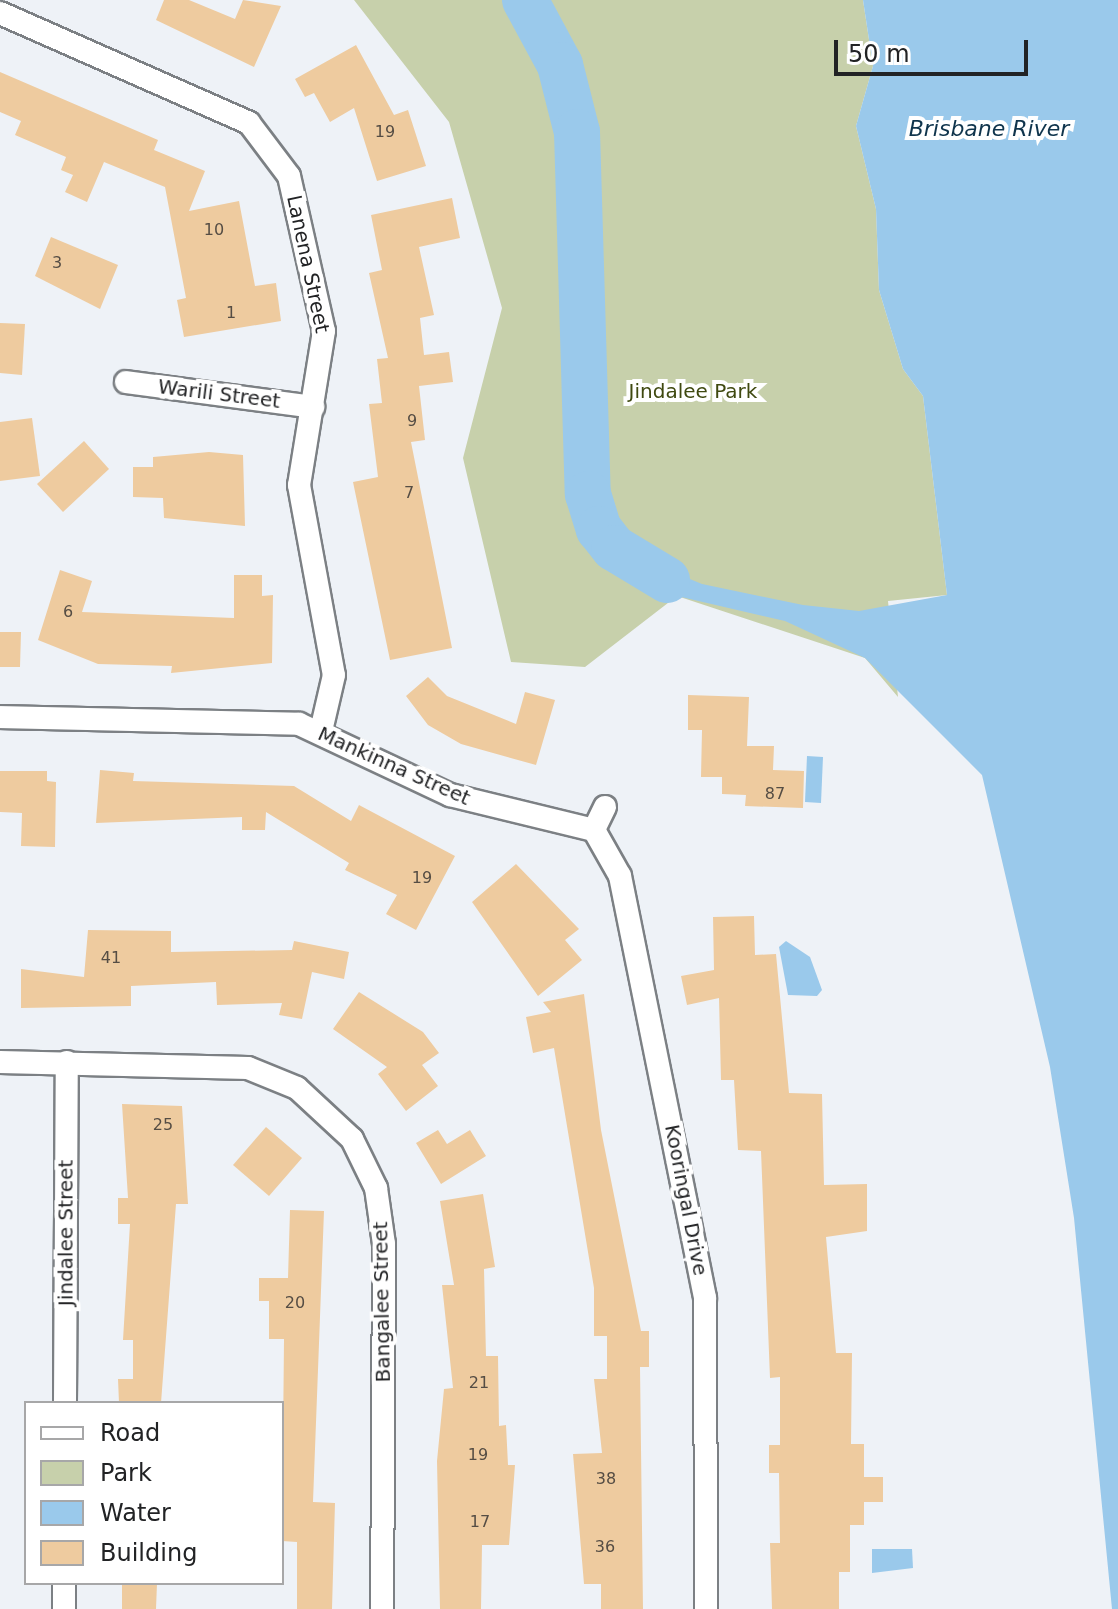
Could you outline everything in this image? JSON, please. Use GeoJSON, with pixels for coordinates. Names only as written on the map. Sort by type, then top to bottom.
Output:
{"type":"FeatureCollection","features":[{"type":"Feature","properties":{"kind":"street","name":"Lanena Street"},"geometry":{"type":"LineString","coordinates":[[0,13],[249,123],[278,154],[296,200],[324,331],[299,485],[334,675],[321,731]]}},
{"type":"Feature","properties":{"kind":"street","name":"Warili Street"},"geometry":{"type":"LineString","coordinates":[[126,382],[313,407]]}},
{"type":"Feature","properties":{"kind":"street","name":"Mankinna Street"},"geometry":{"type":"LineString","coordinates":[[0,717],[265,720],[321,731],[450,795],[594,830]]}},
{"type":"Feature","properties":{"kind":"street"},"geometry":{"type":"LineString","coordinates":[[594,830],[605,807]]}},
{"type":"Feature","properties":{"kind":"street","name":"Kooringal Drive"},"geometry":{"type":"LineString","coordinates":[[594,830],[620,876],[705,1298],[706,1609]]}},
{"type":"Feature","properties":{"kind":"street","name":"Bangalee Street"},"geometry":{"type":"LineString","coordinates":[[0,1062],[209,1064],[265,1073],[328,1112],[364,1158],[384,1244],[382,1609]]}},
{"type":"Feature","properties":{"kind":"street","name":"Jindalee Street"},"geometry":{"type":"LineString","coordinates":[[65,1401],[67,1062]]}},
{"type":"Feature","properties":{"kind":"street"},"geometry":{"type":"LineString","coordinates":[[64,1585],[64,1609]]}},
{"type":"Feature","properties":{"kind":"green space","name":"Jindalee Park"},"geometry":{"type":"Polygon","coordinates":[[[354,0],[863,0],[873,66],[856,126],[876,209],[879,290],[903,369],[923,396],[947,595],[888,601],[898,697],[865,658],[677,596],[585,667],[511,662],[463,458],[502,308],[449,122],[354,0]]]}},
{"type":"Feature","properties":{"kind":"water","name":"Brisbane River"},"geometry":{"type":"Polygon","coordinates":[[[863,0],[1118,0],[1118,1609],[1112,1609],[1074,1218],[1050,1067],[982,775],[865,658],[785,621],[677,596],[614,548],[702,584],[803,605],[859,611],[947,595],[923,396],[903,369],[879,290],[876,209],[856,126],[873,66],[863,0]]]}},
{"type":"Feature","properties":{"kind":"water"},"geometry":{"type":"Polygon","coordinates":[[[807,756],[823,757],[821,803],[805,802],[807,756]]]}},
{"type":"Feature","properties":{"kind":"water"},"geometry":{"type":"Polygon","coordinates":[[[786,941],[810,957],[822,990],[817,996],[788,995],[779,947],[786,941]]]}},
{"type":"Feature","properties":{"kind":"water"},"geometry":{"type":"Polygon","coordinates":[[[872,1549],[912,1549],[913,1568],[872,1573],[872,1549]]]}},
{"type":"Feature","properties":{"kind":"building"},"geometry":{"type":"Polygon","coordinates":[[[164,0],[189,0],[235,19],[243,0],[281,6],[254,67],[156,20],[164,0]]]}},
{"type":"Feature","properties":{"kind":"building"},"geometry":{"type":"Polygon","coordinates":[[[356,45],[394,115],[408,110],[426,166],[377,181],[354,108],[330,122],[314,93],[305,97],[295,79],[356,45]]]}},
{"type":"Feature","properties":{"kind":"building"},"geometry":{"type":"Polygon","coordinates":[[[0,72],[158,140],[154,150],[205,171],[189,211],[239,201],[255,286],[276,283],[281,321],[184,337],[177,300],[186,298],[165,187],[104,162],[87,202],[65,192],[73,175],[61,170],[66,157],[15,135],[21,121],[0,112],[0,72]]]}},
{"type":"Feature","properties":{"kind":"building"},"geometry":{"type":"Polygon","coordinates":[[[452,198],[460,238],[419,247],[434,315],[420,318],[424,355],[449,352],[453,382],[419,386],[425,440],[411,442],[452,648],[390,660],[353,482],[378,477],[369,404],[382,403],[377,359],[388,358],[369,273],[382,270],[371,215],[452,198]]]}},
{"type":"Feature","properties":{"kind":"building"},"geometry":{"type":"Polygon","coordinates":[[[51,237],[118,265],[100,309],[35,276],[51,237]]]}},
{"type":"Feature","properties":{"kind":"building"},"geometry":{"type":"Polygon","coordinates":[[[0,323],[25,324],[22,375],[0,373],[0,323]]]}},
{"type":"Feature","properties":{"kind":"building"},"geometry":{"type":"Polygon","coordinates":[[[32,418],[40,476],[0,481],[0,422],[32,418]]]}},
{"type":"Feature","properties":{"kind":"building"},"geometry":{"type":"Polygon","coordinates":[[[84,441],[109,469],[63,512],[37,484],[84,441]]]}},
{"type":"Feature","properties":{"kind":"building"},"geometry":{"type":"Polygon","coordinates":[[[209,452],[243,455],[245,526],[164,518],[163,498],[133,497],[133,467],[153,467],[153,457],[209,452]]]}},
{"type":"Feature","properties":{"kind":"building"},"geometry":{"type":"Polygon","coordinates":[[[60,570],[92,581],[82,612],[234,618],[234,575],[262,575],[262,596],[273,595],[272,663],[171,673],[172,666],[98,664],[38,640],[60,570]]]}},
{"type":"Feature","properties":{"kind":"building"},"geometry":{"type":"Polygon","coordinates":[[[0,632],[21,632],[20,667],[0,667],[0,632]]]}},
{"type":"Feature","properties":{"kind":"building"},"geometry":{"type":"Polygon","coordinates":[[[428,677],[447,696],[516,724],[525,692],[555,700],[536,765],[461,744],[428,725],[406,696],[428,677]]]}},
{"type":"Feature","properties":{"kind":"building"},"geometry":{"type":"Polygon","coordinates":[[[688,695],[749,697],[747,746],[774,746],[773,770],[804,771],[803,808],[745,806],[746,795],[722,794],[722,777],[701,777],[702,730],[688,730],[688,695]]]}},
{"type":"Feature","properties":{"kind":"building"},"geometry":{"type":"Polygon","coordinates":[[[100,770],[134,773],[133,781],[294,786],[351,821],[359,805],[455,856],[416,930],[386,914],[397,895],[345,870],[349,863],[266,812],[265,830],[242,830],[242,817],[96,823],[100,770]]]}},
{"type":"Feature","properties":{"kind":"building"},"geometry":{"type":"Polygon","coordinates":[[[0,771],[47,771],[47,781],[56,782],[55,847],[21,846],[22,813],[0,812],[0,771]]]}},
{"type":"Feature","properties":{"kind":"building"},"geometry":{"type":"Polygon","coordinates":[[[516,864],[579,929],[565,940],[582,960],[538,996],[472,902],[516,864]]]}},
{"type":"Feature","properties":{"kind":"building"},"geometry":{"type":"Polygon","coordinates":[[[754,916],[755,955],[776,954],[789,1093],[822,1094],[824,1185],[867,1184],[867,1231],[826,1237],[836,1353],[852,1353],[851,1444],[864,1444],[864,1477],[883,1477],[883,1502],[864,1502],[864,1525],[850,1525],[850,1572],[839,1572],[839,1609],[772,1609],[770,1543],[780,1543],[779,1473],[769,1473],[769,1445],[780,1445],[780,1377],[770,1378],[761,1151],[738,1150],[734,1080],[721,1080],[719,998],[687,1005],[681,976],[714,970],[713,917],[754,916]]]}},
{"type":"Feature","properties":{"kind":"building"},"geometry":{"type":"Polygon","coordinates":[[[88,930],[171,931],[171,952],[292,950],[294,941],[349,952],[344,979],[312,972],[302,1019],[279,1015],[282,1003],[217,1005],[216,982],[131,986],[131,1006],[21,1008],[21,969],[84,977],[88,930]]]}},
{"type":"Feature","properties":{"kind":"building"},"geometry":{"type":"Polygon","coordinates":[[[359,992],[423,1032],[439,1053],[422,1065],[438,1086],[406,1111],[378,1074],[387,1067],[333,1029],[359,992]]]}},
{"type":"Feature","properties":{"kind":"building"},"geometry":{"type":"Polygon","coordinates":[[[584,994],[601,1130],[641,1331],[649,1331],[649,1367],[640,1367],[643,1609],[601,1609],[601,1584],[584,1584],[573,1454],[602,1453],[594,1379],[607,1379],[607,1336],[594,1336],[594,1288],[554,1048],[533,1053],[526,1017],[551,1012],[543,1002],[584,994]]]}},
{"type":"Feature","properties":{"kind":"building"},"geometry":{"type":"Polygon","coordinates":[[[122,1104],[182,1106],[188,1204],[176,1204],[161,1401],[119,1401],[118,1379],[133,1379],[133,1340],[123,1340],[130,1224],[118,1224],[118,1198],[128,1198],[122,1104]]]}},
{"type":"Feature","properties":{"kind":"building"},"geometry":{"type":"Polygon","coordinates":[[[266,1127],[302,1158],[269,1196],[233,1165],[266,1127]]]}},
{"type":"Feature","properties":{"kind":"building"},"geometry":{"type":"Polygon","coordinates":[[[438,1130],[447,1144],[470,1130],[486,1156],[441,1184],[416,1143],[438,1130]]]}},
{"type":"Feature","properties":{"kind":"building"},"geometry":{"type":"Polygon","coordinates":[[[483,1194],[495,1267],[484,1269],[486,1356],[498,1356],[499,1426],[506,1425],[508,1465],[515,1465],[509,1545],[482,1545],[481,1609],[440,1609],[437,1461],[444,1389],[453,1388],[442,1285],[454,1285],[440,1201],[483,1194]]]}},
{"type":"Feature","properties":{"kind":"building"},"geometry":{"type":"Polygon","coordinates":[[[290,1210],[324,1211],[313,1502],[335,1503],[332,1609],[297,1609],[297,1542],[284,1541],[284,1339],[269,1339],[269,1301],[259,1301],[259,1278],[288,1278],[290,1210]]]}},
{"type":"Feature","properties":{"kind":"building"},"geometry":{"type":"Polygon","coordinates":[[[122,1585],[157,1585],[156,1609],[122,1609],[122,1585]]]}},
{"type":"Feature","properties":{"kind":"waterway"},"geometry":{"type":"LineString","coordinates":[[525,0],[560,65],[577,132],[588,494],[599,529],[614,548],[667,580]]}}]}
